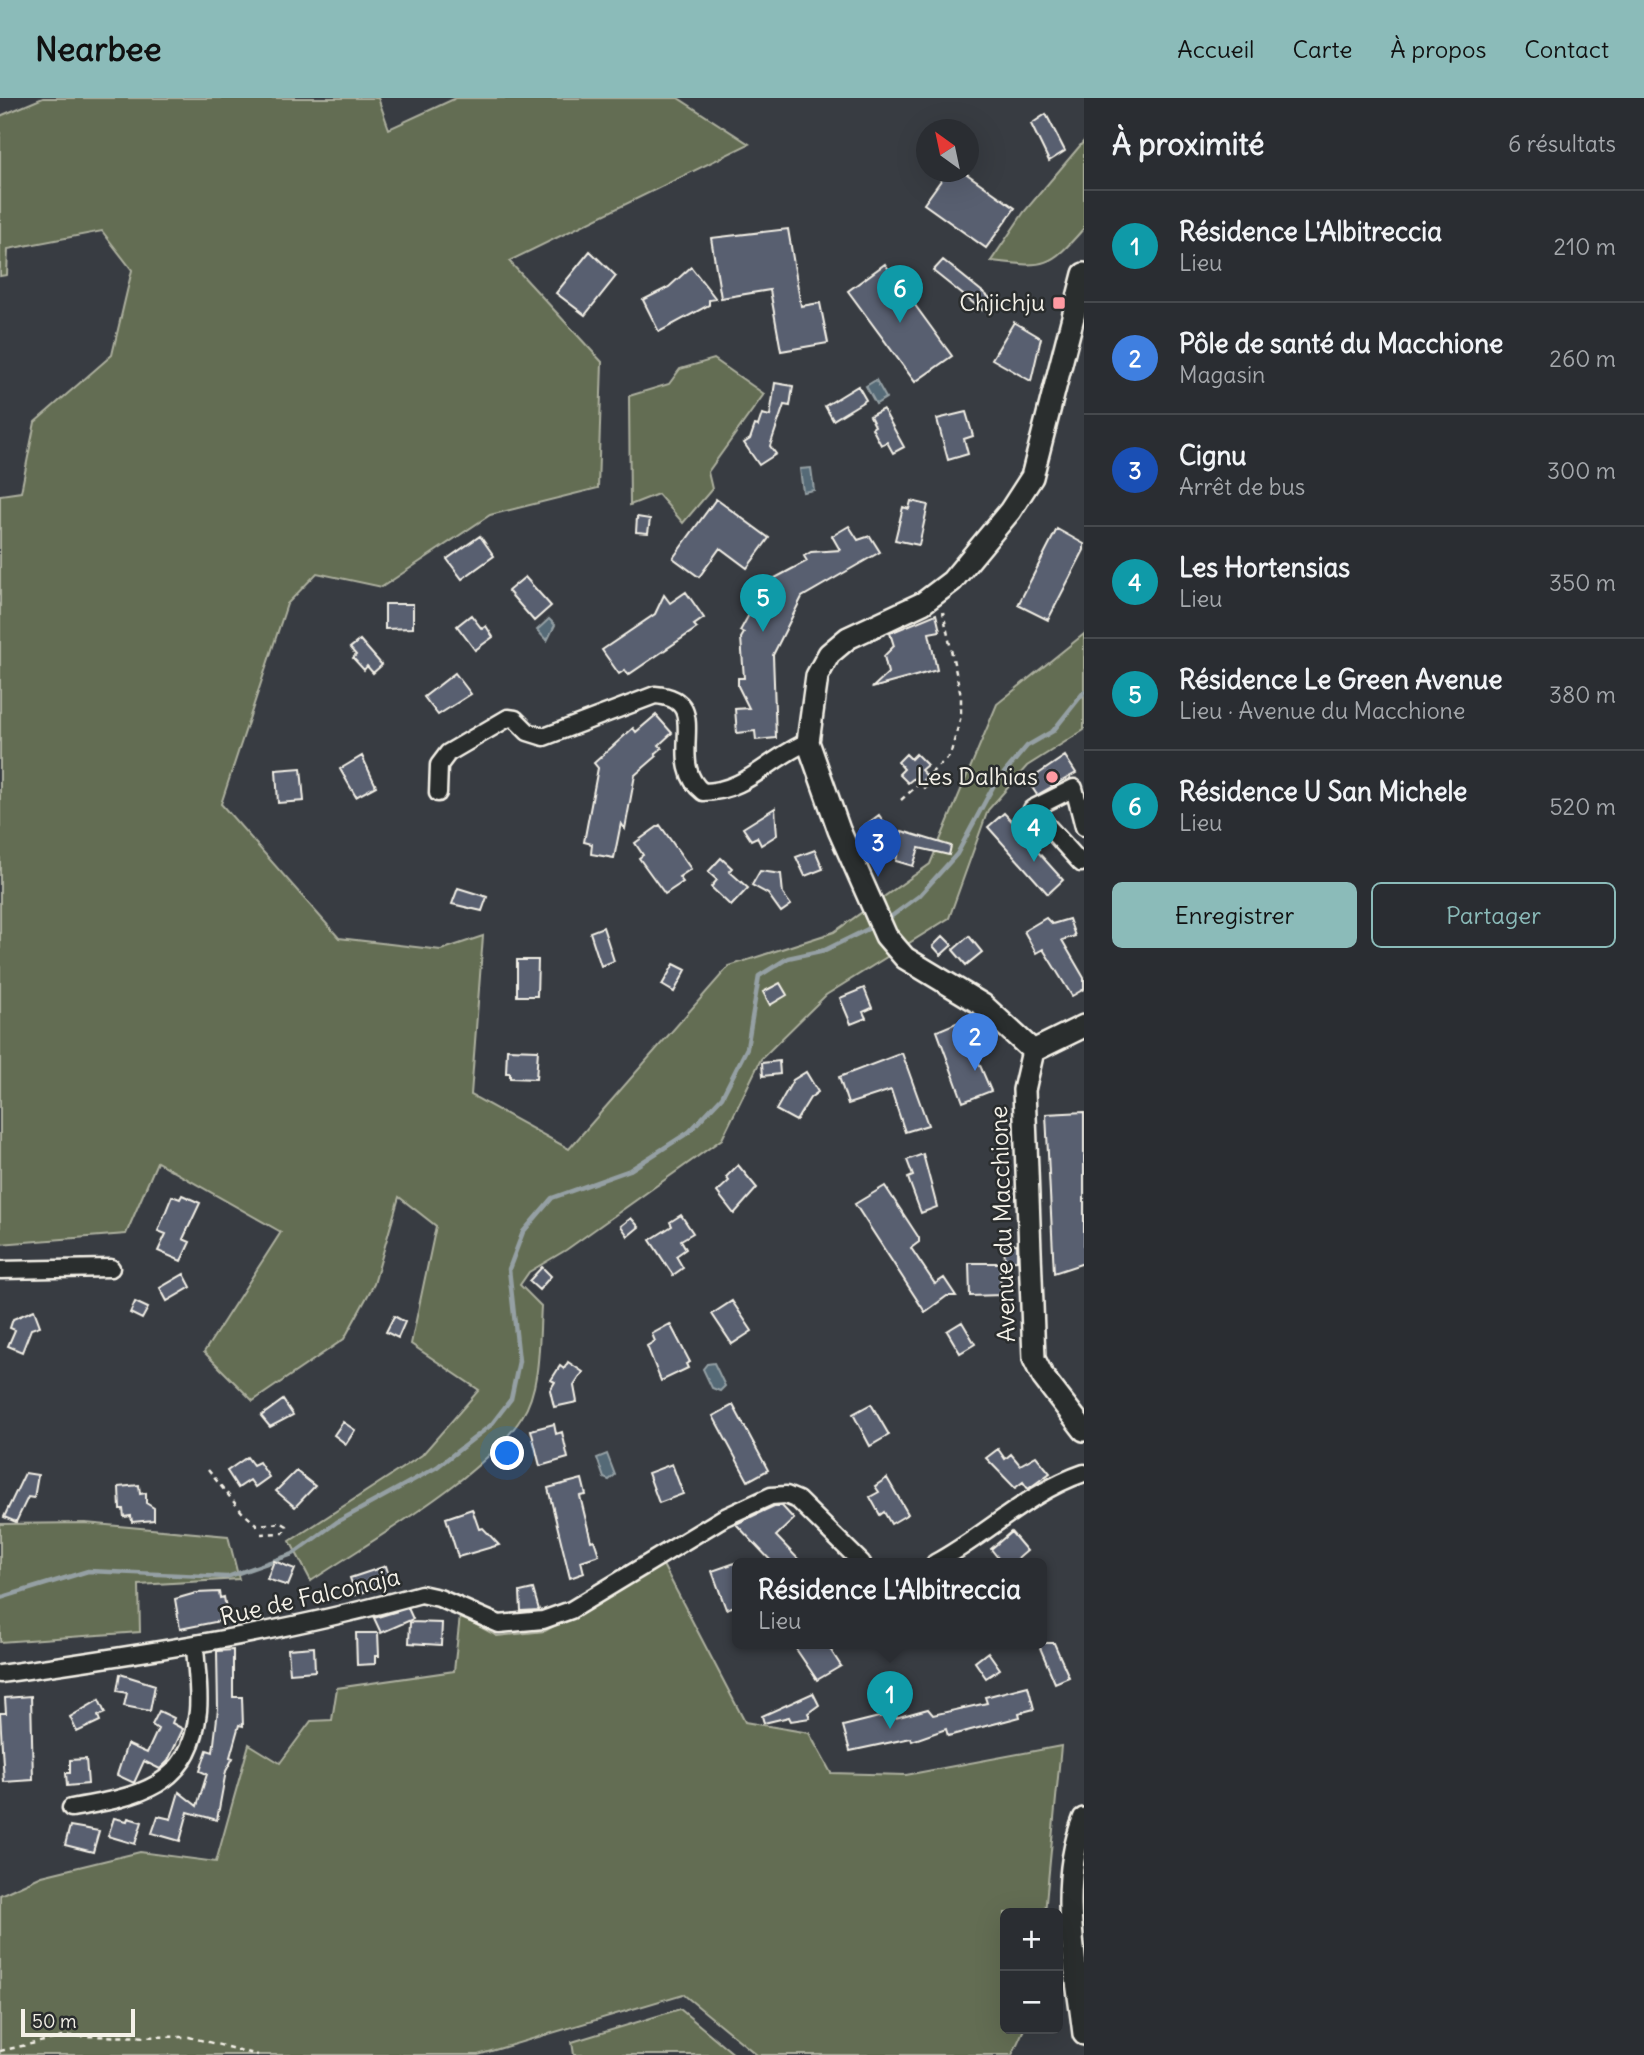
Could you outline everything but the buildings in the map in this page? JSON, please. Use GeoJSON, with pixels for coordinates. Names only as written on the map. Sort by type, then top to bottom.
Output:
{"type":"FeatureCollection","features":[{"type":"Feature","properties":{"kind":"main road"},"geometry":{"type":"LineString","coordinates":[[1084,274],[1032,477],[991,535],[952,581],[900,615],[848,638],[829,654],[817,677],[808,742],[839,830],[886,936],[905,958],[983,1005],[1033,1051],[1084,1026]]}},
{"type":"Feature","properties":{"kind":"main road","name":"Avenue du Macchione"},"geometry":{"type":"LineString","coordinates":[[1033,1051],[1024,1090],[1034,1359],[1043,1377],[1084,1430]]}},
{"type":"Feature","properties":{"kind":"main road"},"geometry":{"type":"LineString","coordinates":[[1084,1819],[1076,1845],[1069,1897],[1084,2034]]}},
{"type":"Feature","properties":{"kind":"street"},"geometry":{"type":"LineString","coordinates":[[438,793],[439,765],[447,753],[508,718],[515,719],[528,732],[544,737],[655,695],[671,696],[682,704],[688,718],[685,766],[688,776],[702,792],[723,792],[748,780],[790,749],[808,742]]}},
{"type":"Feature","properties":{"kind":"street"},"geometry":{"type":"LineString","coordinates":[[1084,827],[1074,788],[1032,809],[1081,863],[1084,862]]}},
{"type":"Feature","properties":{"kind":"street"},"geometry":{"type":"LineString","coordinates":[[0,1270],[111,1268]]}},
{"type":"Feature","properties":{"kind":"street"},"geometry":{"type":"LineString","coordinates":[[945,1558],[1032,1496],[1084,1473]]}},
{"type":"Feature","properties":{"kind":"street","name":"Rue de Falconaja"},"geometry":{"type":"LineString","coordinates":[[0,1674],[195,1646],[332,1619],[421,1594],[439,1598],[499,1624],[543,1620],[571,1610],[723,1518],[771,1496],[786,1495],[798,1500],[857,1558]]}},
{"type":"Feature","properties":{"kind":"street"},"geometry":{"type":"LineString","coordinates":[[71,1808],[122,1799],[148,1790],[171,1776],[187,1756],[198,1711],[195,1646]]}},
{"type":"Feature","properties":{"kind":"path"},"geometry":{"type":"LineString","coordinates":[[901,800],[950,756],[961,716],[961,696],[943,624],[943,604],[936,593]]}},
{"type":"Feature","properties":{"kind":"path"},"geometry":{"type":"LineString","coordinates":[[208,1470],[242,1513],[257,1525],[282,1523],[287,1526],[283,1533],[261,1534]]}},
{"type":"Feature","properties":{"kind":"path"},"geometry":{"type":"LineString","coordinates":[[0,2051],[66,2036],[190,2037],[258,2055]]}},
{"type":"Feature","properties":{"kind":"green space"},"geometry":{"type":"Polygon","coordinates":[[[43,98],[378,98],[389,129],[456,98],[678,98],[749,144],[509,261],[602,362],[598,488],[490,515],[382,587],[317,573],[287,604],[221,804],[339,938],[441,950],[483,936],[471,1095],[569,1149],[729,966],[834,932],[930,864],[997,704],[1084,634],[1084,730],[1027,766],[988,810],[949,918],[826,995],[761,1059],[722,1139],[566,1250],[529,1272],[520,1285],[541,1306],[540,1334],[533,1392],[522,1417],[505,1440],[455,1484],[395,1527],[311,1581],[290,1541],[422,1455],[479,1390],[411,1344],[436,1226],[399,1197],[374,1284],[344,1339],[253,1401],[204,1352],[281,1232],[157,1162],[126,1234],[0,1244],[0,495],[21,492],[35,422],[112,355],[132,270],[102,231],[8,249],[7,275],[0,276],[0,116],[43,98]]]}},
{"type":"Feature","properties":{"kind":"green space"},"geometry":{"type":"Polygon","coordinates":[[[1084,141],[1084,228],[1062,252],[1044,262],[1022,264],[991,261],[1024,212],[1084,141]]]}},
{"type":"Feature","properties":{"kind":"green space"},"geometry":{"type":"Polygon","coordinates":[[[714,359],[764,394],[708,472],[712,489],[683,523],[658,494],[630,505],[629,396],[669,384],[680,369],[714,359]]]}},
{"type":"Feature","properties":{"kind":"green space"},"geometry":{"type":"Polygon","coordinates":[[[85,1523],[228,1536],[239,1579],[139,1585],[140,1632],[0,1642],[0,1524],[85,1523]]]}},
{"type":"Feature","properties":{"kind":"green space"},"geometry":{"type":"Polygon","coordinates":[[[663,1565],[745,1722],[809,1733],[831,1773],[906,1775],[1061,1746],[1045,1908],[1000,1908],[1000,2034],[1022,2034],[1012,2055],[757,2055],[683,1994],[478,2055],[0,2055],[0,1895],[42,1876],[140,1852],[216,1862],[249,1744],[280,1763],[311,1721],[332,1720],[337,1688],[454,1671],[460,1616],[497,1636],[545,1631],[663,1565]]]}},
{"type":"Feature","properties":{"kind":"green space"},"geometry":{"type":"Polygon","coordinates":[[[680,2009],[735,2055],[574,2055],[572,2042],[680,2009]]]}},
{"type":"Feature","properties":{"kind":"water"},"geometry":{"type":"Polygon","coordinates":[[[876,380],[886,398],[876,404],[866,386],[876,380]]]}},
{"type":"Feature","properties":{"kind":"water"},"geometry":{"type":"Polygon","coordinates":[[[811,468],[814,490],[803,492],[800,469],[811,468]]]}},
{"type":"Feature","properties":{"kind":"water"},"geometry":{"type":"Polygon","coordinates":[[[549,619],[555,625],[547,641],[537,630],[549,619]]]}},
{"type":"Feature","properties":{"kind":"water"},"geometry":{"type":"Polygon","coordinates":[[[714,1363],[725,1386],[720,1391],[712,1388],[703,1369],[707,1364],[714,1363]]]}},
{"type":"Feature","properties":{"kind":"water"},"geometry":{"type":"Polygon","coordinates":[[[607,1454],[615,1475],[609,1480],[604,1478],[597,1458],[607,1454]]]}},
{"type":"Feature","properties":{"kind":"waterway"},"geometry":{"type":"LineString","coordinates":[[885,921],[919,896],[957,854],[994,785],[1027,746],[1053,731],[1084,692]]}},
{"type":"Feature","properties":{"kind":"waterway"},"geometry":{"type":"LineString","coordinates":[[0,1598],[88,1571],[227,1577],[293,1554],[337,1522],[437,1467],[491,1425],[511,1399],[519,1361],[509,1269],[523,1232],[552,1198],[630,1170],[689,1132],[722,1097],[747,1048],[759,976],[788,958],[825,950],[874,926]]}},
{"type":"Feature","properties":{"kind":"place","name":"Chjichju"},"geometry":{"type":"Point","coordinates":[1059,303]}},
{"type":"Feature","properties":{"kind":"place","name":"Résidence U San Michele"},"geometry":{"type":"Point","coordinates":[900,323]}},
{"type":"Feature","properties":{"kind":"place","name":"Résidence Le Green Avenue"},"geometry":{"type":"Point","coordinates":[763,632]}},
{"type":"Feature","properties":{"kind":"place","name":"Les Dalhias"},"geometry":{"type":"Point","coordinates":[1052,777]}},
{"type":"Feature","properties":{"kind":"place","name":"Les Hortensias"},"geometry":{"type":"Point","coordinates":[1034,862]}},
{"type":"Feature","properties":{"kind":"place","name":"Cignu"},"geometry":{"type":"Point","coordinates":[878,877]}},
{"type":"Feature","properties":{"kind":"place","name":"Pôle de santé du Macchione"},"geometry":{"type":"Point","coordinates":[975,1071]}},
{"type":"Feature","properties":{"kind":"place","name":"Résidence L'Albitreccia"},"geometry":{"type":"Point","coordinates":[890,1729]}}]}
